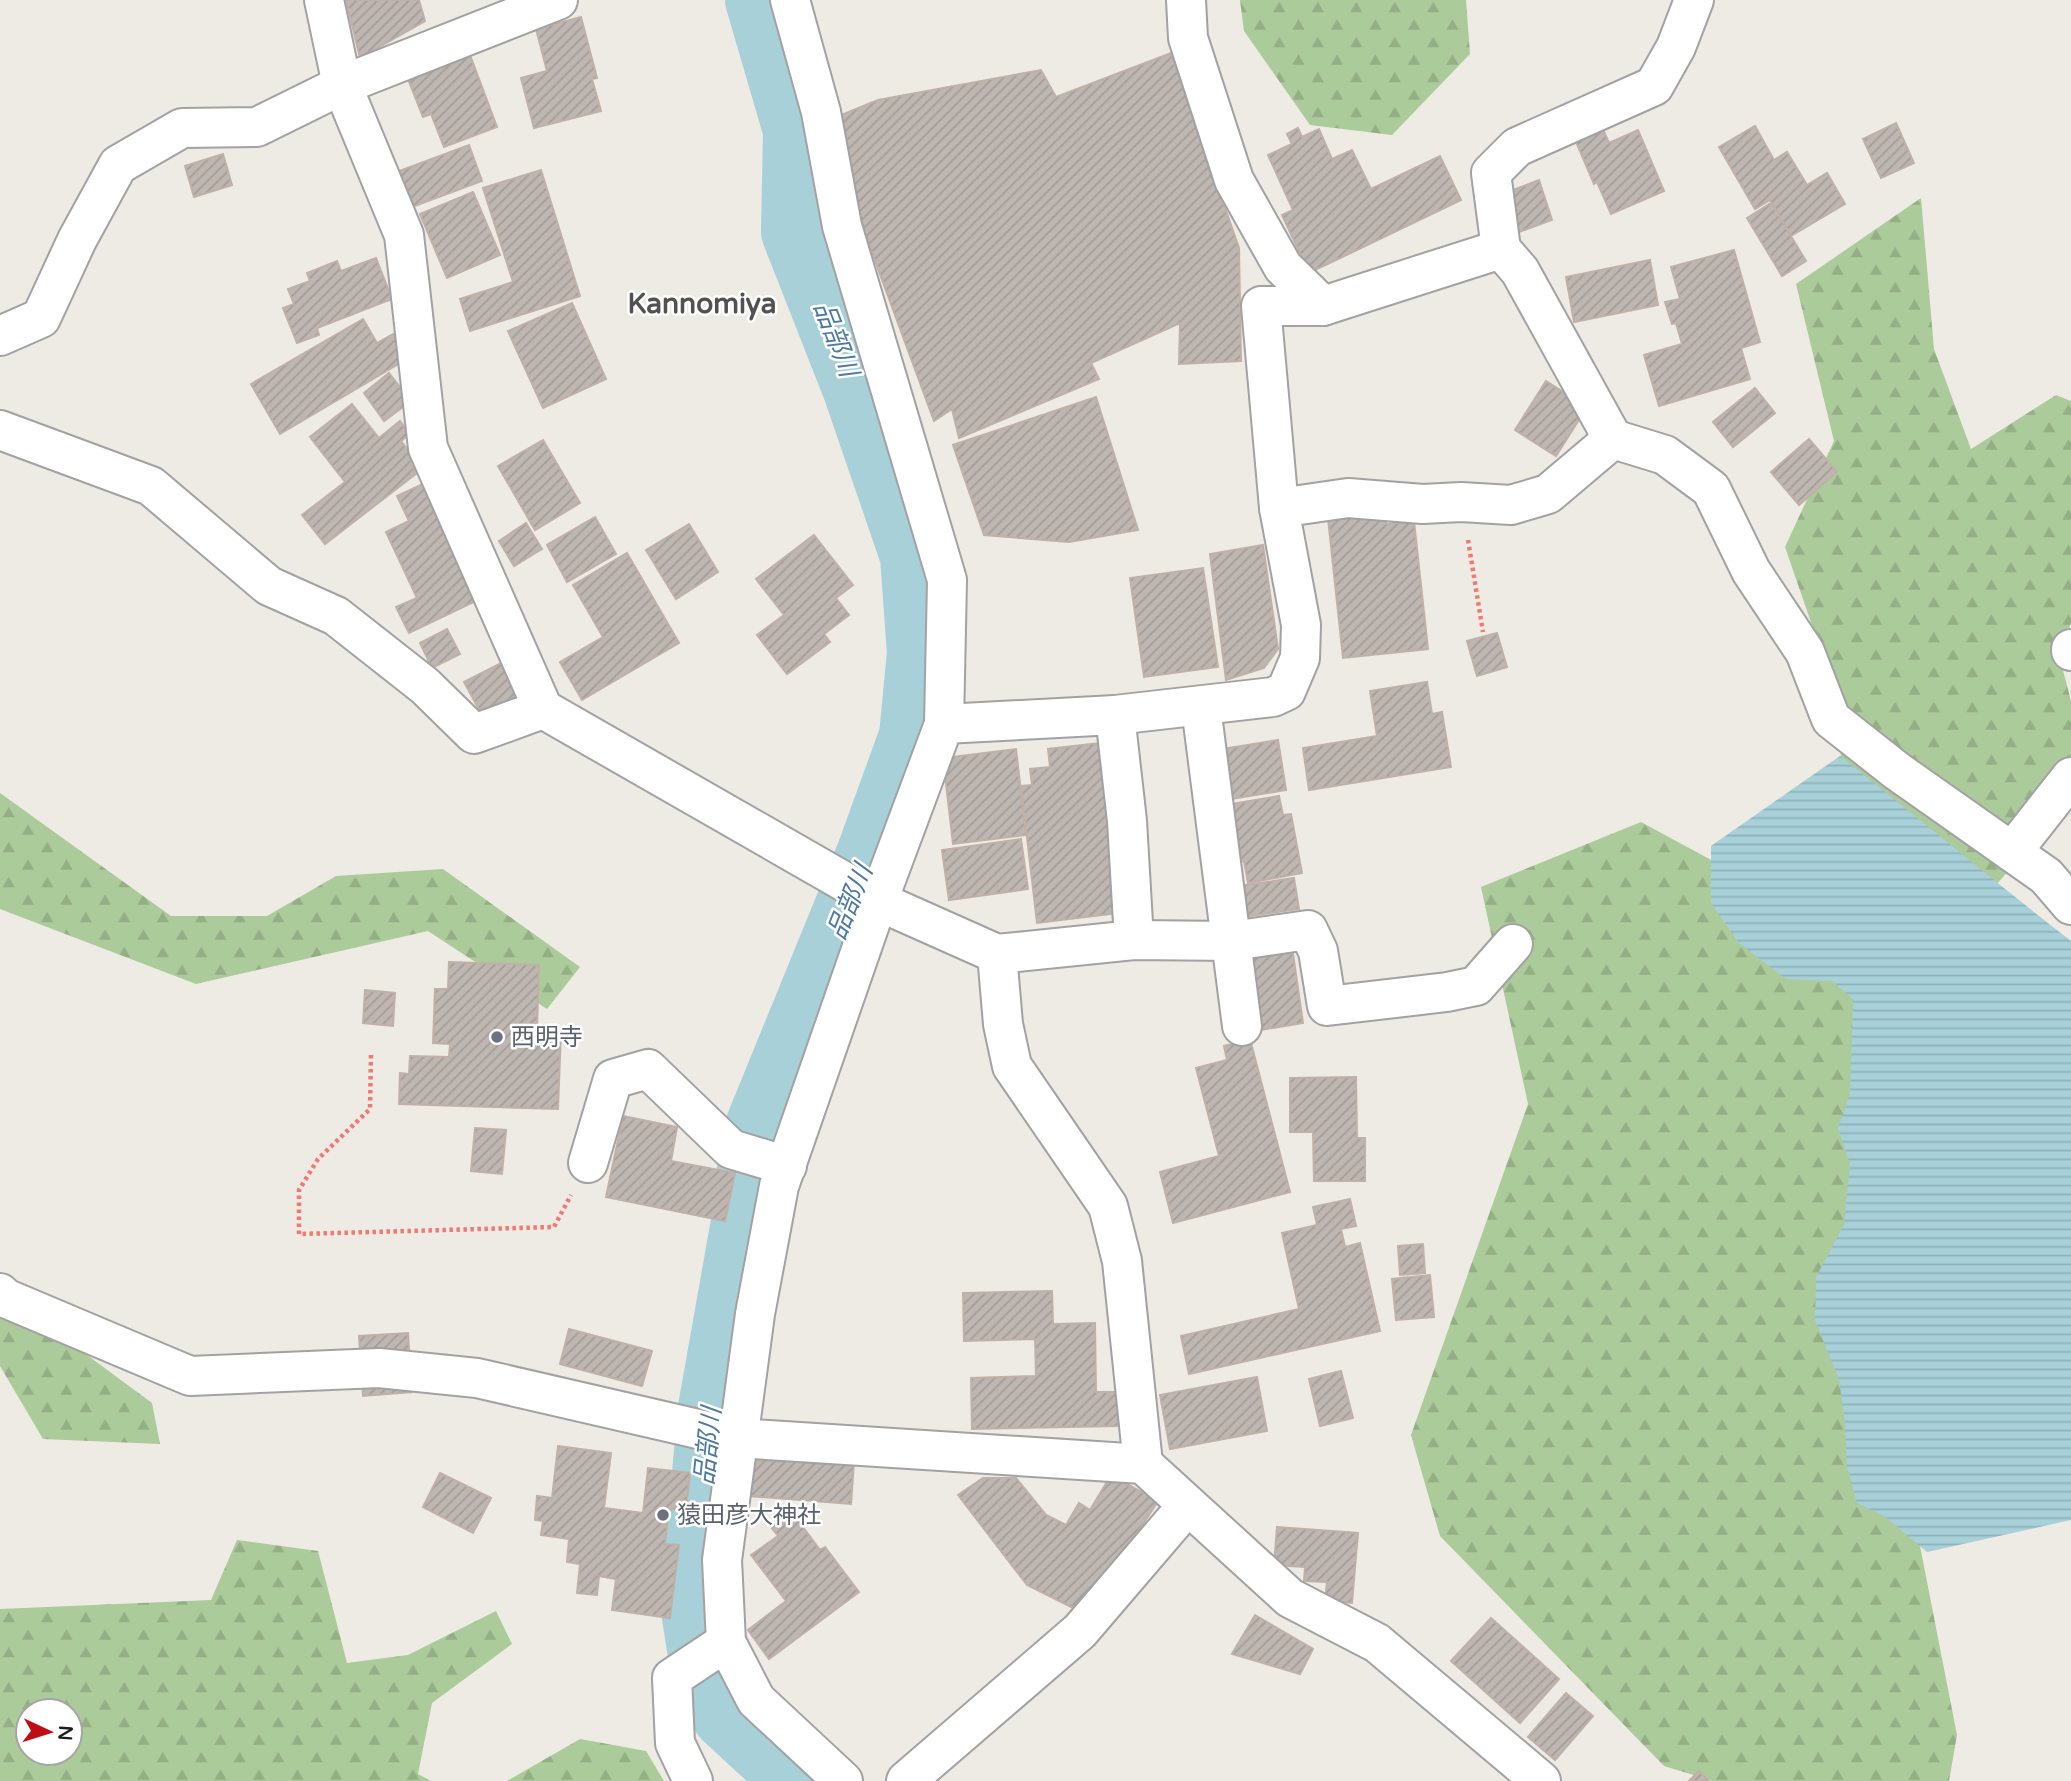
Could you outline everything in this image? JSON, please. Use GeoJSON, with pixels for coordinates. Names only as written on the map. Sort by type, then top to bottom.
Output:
{"type":"FeatureCollection","features":[{"type":"Feature","properties":{"kind":"street"},"geometry":{"type":"LineString","coordinates":[[324,0],[342,85],[404,235],[428,449],[543,709],[878,901],[997,954],[1135,940],[1232,941],[1308,930],[1318,951],[1327,1006],[1476,986],[1513,944]]}},
{"type":"Feature","properties":{"kind":"street"},"geometry":{"type":"LineString","coordinates":[[0,336],[41,318],[77,240],[118,165],[182,128],[257,127],[342,85],[558,0]]}},
{"type":"Feature","properties":{"kind":"street"},"geometry":{"type":"LineString","coordinates":[[790,0],[821,112],[842,226],[947,580],[944,724],[878,901],[779,1186],[755,1314],[722,1560],[726,1642],[756,1700],[843,1781]]}},
{"type":"Feature","properties":{"kind":"street"},"geometry":{"type":"LineString","coordinates":[[1186,0],[1188,38],[1234,180],[1283,267],[1323,306]]}},
{"type":"Feature","properties":{"kind":"street"},"geometry":{"type":"LineString","coordinates":[[1694,0],[1676,47],[1654,86],[1517,147],[1491,173],[1501,249],[1520,271],[1613,439],[1665,455],[1711,489],[1751,570],[1805,652],[1831,719],[1897,771],[2046,876],[2071,905]]}},
{"type":"Feature","properties":{"kind":"street"},"geometry":{"type":"LineString","coordinates":[[944,724],[1115,715],[1200,707],[1273,697],[1286,691],[1300,658],[1301,625],[1279,508],[1261,306],[1323,306],[1501,249]]}},
{"type":"Feature","properties":{"kind":"street"},"geometry":{"type":"LineString","coordinates":[[0,430],[151,486],[269,586],[336,616],[425,686],[474,734],[543,709]]}},
{"type":"Feature","properties":{"kind":"street"},"geometry":{"type":"LineString","coordinates":[[1279,508],[1348,498],[1423,504],[1461,502],[1511,505],[1548,494],[1613,439]]}},
{"type":"Feature","properties":{"kind":"street"},"geometry":{"type":"LineString","coordinates":[[1200,707],[1242,1026]]}},
{"type":"Feature","properties":{"kind":"street"},"geometry":{"type":"LineString","coordinates":[[1115,715],[1135,940]]}},
{"type":"Feature","properties":{"kind":"street"},"geometry":{"type":"LineString","coordinates":[[2012,852],[2071,777]]}},
{"type":"Feature","properties":{"kind":"street"},"geometry":{"type":"LineString","coordinates":[[997,954],[1003,1024],[1012,1066],[1108,1206],[1122,1261],[1143,1464]]}},
{"type":"Feature","properties":{"kind":"street"},"geometry":{"type":"LineString","coordinates":[[588,1163],[613,1079],[648,1069],[731,1149],[787,1166]]}},
{"type":"Feature","properties":{"kind":"street"},"geometry":{"type":"LineString","coordinates":[[0,1293],[190,1376],[379,1368],[477,1378],[737,1438],[1143,1464],[1290,1598],[1377,1643],[1541,1781]]}},
{"type":"Feature","properties":{"kind":"street"},"geometry":{"type":"LineString","coordinates":[[906,1781],[1080,1631],[1187,1506]]}},
{"type":"Feature","properties":{"kind":"street"},"geometry":{"type":"LineString","coordinates":[[693,1781],[675,1744],[672,1678],[726,1642]]}},
{"type":"Feature","properties":{"kind":"path"},"geometry":{"type":"LineString","coordinates":[[1461,502],[1483,632]]}},
{"type":"Feature","properties":{"kind":"path"},"geometry":{"type":"LineString","coordinates":[[371,1055],[370,1110],[318,1159],[299,1189],[299,1234],[554,1227],[588,1163]]}},
{"type":"Feature","properties":{"kind":"green space"},"geometry":{"type":"Polygon","coordinates":[[[1240,0],[1466,0],[1470,54],[1392,135],[1310,125],[1244,31],[1240,0]]]}},
{"type":"Feature","properties":{"kind":"green space"},"geometry":{"type":"Polygon","coordinates":[[[1921,198],[1934,349],[1971,449],[2056,395],[2071,401],[2071,623],[2059,655],[2071,701],[2071,801],[1969,915],[1903,1459],[1957,1735],[1949,1781],[1713,1781],[1664,1766],[1440,1536],[1411,1435],[1528,1104],[1481,887],[1641,822],[1739,875],[1837,798],[1844,718],[1785,547],[1834,441],[1796,284],[1921,198]]]}},
{"type":"Feature","properties":{"kind":"green space"},"geometry":{"type":"Polygon","coordinates":[[[0,793],[171,916],[267,916],[336,876],[443,869],[580,967],[547,1009],[428,931],[196,984],[0,909],[0,793]]]}},
{"type":"Feature","properties":{"kind":"green space"},"geometry":{"type":"Polygon","coordinates":[[[0,1307],[68,1341],[152,1403],[160,1444],[43,1439],[0,1366],[0,1307]]]}},
{"type":"Feature","properties":{"kind":"green space"},"geometry":{"type":"Polygon","coordinates":[[[237,1540],[318,1551],[347,1663],[408,1655],[496,1611],[512,1644],[432,1703],[418,1774],[431,1781],[0,1781],[0,1609],[211,1600],[237,1540]]]}},
{"type":"Feature","properties":{"kind":"green space"},"geometry":{"type":"Polygon","coordinates":[[[580,1739],[646,1751],[664,1781],[507,1781],[580,1739]]]}},
{"type":"Feature","properties":{"kind":"water"},"geometry":{"type":"Polygon","coordinates":[[[1840,756],[2071,941],[2071,1520],[1927,1552],[1884,1516],[1857,1503],[1847,1466],[1839,1379],[1815,1320],[1816,1277],[1844,1225],[1850,1164],[1838,1128],[1850,1094],[1853,999],[1832,981],[1786,979],[1739,943],[1711,903],[1711,846],[1840,756]]]}},
{"type":"Feature","properties":{"kind":"building"},"geometry":{"type":"Polygon","coordinates":[[[346,0],[419,0],[425,21],[360,58],[346,0]]]}},
{"type":"Feature","properties":{"kind":"building"},"geometry":{"type":"Polygon","coordinates":[[[581,17],[597,78],[592,79],[601,111],[534,128],[521,78],[547,71],[536,29],[581,17]]]}},
{"type":"Feature","properties":{"kind":"building"},"geometry":{"type":"Polygon","coordinates":[[[1171,53],[1239,248],[1241,361],[1179,364],[1180,323],[1091,363],[1099,379],[959,438],[952,409],[934,421],[824,122],[878,100],[1041,70],[1056,97],[1171,53]]]}},
{"type":"Feature","properties":{"kind":"building"},"geometry":{"type":"Polygon","coordinates":[[[470,55],[497,127],[444,147],[431,114],[423,117],[408,79],[470,55]]]}},
{"type":"Feature","properties":{"kind":"building"},"geometry":{"type":"Polygon","coordinates":[[[1896,123],[1914,163],[1881,178],[1863,139],[1896,123]]]}},
{"type":"Feature","properties":{"kind":"building"},"geometry":{"type":"Polygon","coordinates":[[[1601,125],[1609,143],[1638,130],[1664,191],[1611,214],[1597,182],[1594,184],[1574,137],[1601,125]]]}},
{"type":"Feature","properties":{"kind":"building"},"geometry":{"type":"Polygon","coordinates":[[[1755,126],[1774,160],[1787,152],[1807,185],[1827,173],[1845,204],[1791,236],[1770,200],[1755,209],[1719,147],[1755,126]]]}},
{"type":"Feature","properties":{"kind":"building"},"geometry":{"type":"Polygon","coordinates":[[[1298,128],[1302,137],[1319,129],[1332,159],[1352,150],[1371,189],[1440,156],[1461,200],[1309,273],[1282,215],[1293,210],[1268,155],[1292,144],[1287,134],[1298,128]]]}},
{"type":"Feature","properties":{"kind":"building"},"geometry":{"type":"Polygon","coordinates":[[[469,145],[482,181],[412,207],[399,171],[469,145]]]}},
{"type":"Feature","properties":{"kind":"building"},"geometry":{"type":"Polygon","coordinates":[[[223,154],[232,185],[194,197],[185,166],[223,154]]]}},
{"type":"Feature","properties":{"kind":"building"},"geometry":{"type":"Polygon","coordinates":[[[541,170],[580,296],[470,331],[460,299],[513,282],[483,188],[541,170]]]}},
{"type":"Feature","properties":{"kind":"building"},"geometry":{"type":"Polygon","coordinates":[[[1539,180],[1552,220],[1519,232],[1505,193],[1539,180]]]}},
{"type":"Feature","properties":{"kind":"building"},"geometry":{"type":"Polygon","coordinates":[[[473,192],[500,255],[447,278],[420,214],[473,192]]]}},
{"type":"Feature","properties":{"kind":"building"},"geometry":{"type":"Polygon","coordinates":[[[1771,203],[1806,261],[1782,276],[1747,218],[1771,203]]]}},
{"type":"Feature","properties":{"kind":"building"},"geometry":{"type":"Polygon","coordinates":[[[1734,250],[1760,342],[1741,348],[1750,379],[1659,406],[1644,355],[1682,344],[1676,323],[1672,324],[1665,302],[1680,299],[1671,267],[1734,250]]]}},
{"type":"Feature","properties":{"kind":"building"},"geometry":{"type":"Polygon","coordinates":[[[376,258],[392,299],[317,328],[319,335],[297,343],[283,308],[294,304],[288,289],[310,281],[307,273],[337,261],[341,271],[376,258]]]}},
{"type":"Feature","properties":{"kind":"building"},"geometry":{"type":"Polygon","coordinates":[[[1650,260],[1658,305],[1574,322],[1566,277],[1650,260]]]}},
{"type":"Feature","properties":{"kind":"building"},"geometry":{"type":"Polygon","coordinates":[[[572,303],[606,379],[543,408],[508,331],[572,303]]]}},
{"type":"Feature","properties":{"kind":"building"},"geometry":{"type":"Polygon","coordinates":[[[363,319],[377,343],[393,334],[407,359],[280,434],[251,384],[363,319]]]}},
{"type":"Feature","properties":{"kind":"building"},"geometry":{"type":"Polygon","coordinates":[[[389,373],[411,401],[384,421],[364,393],[389,373]]]}},
{"type":"Feature","properties":{"kind":"building"},"geometry":{"type":"Polygon","coordinates":[[[1546,381],[1587,407],[1556,456],[1515,430],[1546,381]]]}},
{"type":"Feature","properties":{"kind":"building"},"geometry":{"type":"Polygon","coordinates":[[[1755,388],[1775,413],[1733,447],[1713,422],[1755,388]]]}},
{"type":"Feature","properties":{"kind":"building"},"geometry":{"type":"Polygon","coordinates":[[[1096,397],[1138,530],[1069,542],[984,535],[953,445],[1096,397]]]}},
{"type":"Feature","properties":{"kind":"building"},"geometry":{"type":"Polygon","coordinates":[[[352,404],[379,438],[400,421],[410,434],[401,441],[415,459],[410,463],[417,473],[325,544],[302,515],[345,482],[310,437],[352,404]]]}},
{"type":"Feature","properties":{"kind":"building"},"geometry":{"type":"Polygon","coordinates":[[[1809,439],[1837,472],[1799,505],[1771,472],[1809,439]]]}},
{"type":"Feature","properties":{"kind":"building"},"geometry":{"type":"Polygon","coordinates":[[[543,440],[580,503],[535,530],[498,466],[543,440]]]}},
{"type":"Feature","properties":{"kind":"building"},"geometry":{"type":"Polygon","coordinates":[[[427,482],[482,598],[409,633],[396,607],[417,598],[386,532],[409,521],[397,496],[427,482]]]}},
{"type":"Feature","properties":{"kind":"building"},"geometry":{"type":"Polygon","coordinates":[[[1385,511],[1386,524],[1414,521],[1428,649],[1343,658],[1328,518],[1385,511]]]}},
{"type":"Feature","properties":{"kind":"building"},"geometry":{"type":"Polygon","coordinates":[[[595,517],[616,554],[567,582],[547,545],[595,517]]]}},
{"type":"Feature","properties":{"kind":"building"},"geometry":{"type":"Polygon","coordinates":[[[526,523],[542,549],[514,566],[499,541],[526,523]]]}},
{"type":"Feature","properties":{"kind":"building"},"geometry":{"type":"Polygon","coordinates":[[[689,524],[718,572],[676,599],[646,550],[689,524]]]}},
{"type":"Feature","properties":{"kind":"building"},"geometry":{"type":"Polygon","coordinates":[[[814,535],[853,585],[836,598],[849,615],[824,634],[830,642],[787,674],[757,635],[784,615],[756,579],[814,535]]]}},
{"type":"Feature","properties":{"kind":"building"},"geometry":{"type":"Polygon","coordinates":[[[1263,545],[1278,649],[1264,668],[1226,680],[1210,554],[1263,545]]]}},
{"type":"Feature","properties":{"kind":"building"},"geometry":{"type":"Polygon","coordinates":[[[627,553],[679,643],[582,700],[560,662],[603,637],[573,585],[627,553]]]}},
{"type":"Feature","properties":{"kind":"building"},"geometry":{"type":"Polygon","coordinates":[[[1203,568],[1218,667],[1144,677],[1130,578],[1203,568]]]}},
{"type":"Feature","properties":{"kind":"building"},"geometry":{"type":"Polygon","coordinates":[[[447,629],[460,654],[432,668],[420,643],[447,629]]]}},
{"type":"Feature","properties":{"kind":"building"},"geometry":{"type":"Polygon","coordinates":[[[1497,633],[1507,667],[1477,676],[1467,641],[1497,633]]]}},
{"type":"Feature","properties":{"kind":"building"},"geometry":{"type":"Polygon","coordinates":[[[503,662],[521,697],[483,717],[464,682],[503,662]]]}},
{"type":"Feature","properties":{"kind":"building"},"geometry":{"type":"Polygon","coordinates":[[[1427,682],[1432,714],[1442,712],[1451,767],[1309,790],[1303,748],[1377,736],[1370,691],[1427,682]]]}},
{"type":"Feature","properties":{"kind":"building"},"geometry":{"type":"Polygon","coordinates":[[[1278,740],[1286,790],[1225,800],[1216,750],[1278,740]]]}},
{"type":"Feature","properties":{"kind":"building"},"geometry":{"type":"Polygon","coordinates":[[[1108,742],[1128,912],[1037,923],[1021,786],[1032,785],[1030,769],[1050,767],[1048,749],[1108,742]]]}},
{"type":"Feature","properties":{"kind":"building"},"geometry":{"type":"Polygon","coordinates":[[[1016,749],[1026,835],[953,844],[943,758],[1016,749]]]}},
{"type":"Feature","properties":{"kind":"building"},"geometry":{"type":"Polygon","coordinates":[[[1279,796],[1283,815],[1291,814],[1302,873],[1248,883],[1244,861],[1235,862],[1225,805],[1279,796]]]}},
{"type":"Feature","properties":{"kind":"building"},"geometry":{"type":"Polygon","coordinates":[[[1021,839],[1028,889],[949,900],[942,850],[1021,839]]]}},
{"type":"Feature","properties":{"kind":"building"},"geometry":{"type":"Polygon","coordinates":[[[1294,878],[1299,909],[1242,917],[1238,886],[1294,878]]]}},
{"type":"Feature","properties":{"kind":"building"},"geometry":{"type":"Polygon","coordinates":[[[1291,940],[1303,1023],[1260,1030],[1248,947],[1291,940]]]}},
{"type":"Feature","properties":{"kind":"building","name":"西明寺"},"geometry":{"type":"Polygon","coordinates":[[[449,962],[539,965],[537,1030],[561,1031],[558,1109],[399,1104],[400,1073],[409,1074],[410,1056],[449,1057],[450,1044],[433,1043],[435,989],[448,989],[449,962]]]}},
{"type":"Feature","properties":{"kind":"building"},"geometry":{"type":"Polygon","coordinates":[[[365,990],[395,993],[393,1026],[363,1023],[365,990]]]}},
{"type":"Feature","properties":{"kind":"building"},"geometry":{"type":"Polygon","coordinates":[[[1250,1039],[1290,1192],[1173,1223],[1160,1172],[1219,1156],[1196,1068],[1227,1060],[1224,1046],[1250,1039]]]}},
{"type":"Feature","properties":{"kind":"building"},"geometry":{"type":"Polygon","coordinates":[[[1356,1077],[1357,1138],[1365,1138],[1365,1181],[1314,1181],[1313,1132],[1290,1132],[1290,1078],[1356,1077]]]}},
{"type":"Feature","properties":{"kind":"building"},"geometry":{"type":"Polygon","coordinates":[[[623,1116],[677,1127],[671,1161],[735,1173],[725,1221],[606,1197],[623,1116]]]}},
{"type":"Feature","properties":{"kind":"building"},"geometry":{"type":"Polygon","coordinates":[[[475,1128],[506,1130],[502,1174],[471,1171],[475,1128]]]}},
{"type":"Feature","properties":{"kind":"building"},"geometry":{"type":"Polygon","coordinates":[[[1350,1199],[1356,1226],[1341,1229],[1345,1247],[1360,1243],[1380,1331],[1189,1374],[1181,1336],[1299,1309],[1282,1233],[1317,1225],[1313,1207],[1350,1199]]]}},
{"type":"Feature","properties":{"kind":"building"},"geometry":{"type":"Polygon","coordinates":[[[1423,1244],[1425,1273],[1400,1275],[1398,1246],[1423,1244]]]}},
{"type":"Feature","properties":{"kind":"building"},"geometry":{"type":"Polygon","coordinates":[[[1430,1275],[1434,1317],[1396,1320],[1392,1279],[1430,1275]]]}},
{"type":"Feature","properties":{"kind":"building"},"geometry":{"type":"Polygon","coordinates":[[[1052,1291],[1053,1324],[1095,1323],[1096,1392],[1117,1392],[1118,1426],[972,1429],[971,1378],[1036,1376],[1035,1339],[964,1341],[963,1293],[1052,1291]]]}},
{"type":"Feature","properties":{"kind":"building"},"geometry":{"type":"Polygon","coordinates":[[[569,1329],[652,1351],[642,1386],[560,1364],[569,1329]]]}},
{"type":"Feature","properties":{"kind":"building"},"geometry":{"type":"Polygon","coordinates":[[[408,1333],[412,1392],[363,1396],[359,1336],[408,1333]]]}},
{"type":"Feature","properties":{"kind":"building"},"geometry":{"type":"Polygon","coordinates":[[[1341,1371],[1353,1418],[1320,1426],[1309,1379],[1341,1371]]]}},
{"type":"Feature","properties":{"kind":"building"},"geometry":{"type":"Polygon","coordinates":[[[1257,1377],[1267,1431],[1170,1449],[1160,1395],[1257,1377]]]}},
{"type":"Feature","properties":{"kind":"building"},"geometry":{"type":"Polygon","coordinates":[[[558,1446],[611,1453],[604,1508],[643,1513],[648,1468],[690,1473],[686,1511],[669,1509],[665,1544],[679,1545],[670,1618],[612,1610],[616,1579],[599,1576],[597,1595],[577,1593],[580,1564],[567,1562],[569,1539],[541,1535],[543,1521],[535,1520],[537,1496],[552,1498],[558,1446]]]}},
{"type":"Feature","properties":{"kind":"building"},"geometry":{"type":"Polygon","coordinates":[[[751,1452],[854,1461],[851,1504],[748,1496],[751,1452]]]}},
{"type":"Feature","properties":{"kind":"building"},"geometry":{"type":"Polygon","coordinates":[[[440,1473],[491,1498],[473,1533],[423,1507],[440,1473]]]}},
{"type":"Feature","properties":{"kind":"building"},"geometry":{"type":"Polygon","coordinates":[[[1111,1475],[1158,1501],[1085,1614],[1027,1585],[958,1495],[983,1478],[1016,1478],[1046,1515],[1066,1525],[1079,1503],[1090,1510],[1111,1475]]]}},
{"type":"Feature","properties":{"kind":"building"},"geometry":{"type":"Polygon","coordinates":[[[791,1511],[820,1550],[825,1547],[859,1592],[769,1659],[748,1630],[786,1601],[751,1555],[778,1536],[770,1526],[791,1511]]]}},
{"type":"Feature","properties":{"kind":"building"},"geometry":{"type":"Polygon","coordinates":[[[1277,1527],[1358,1533],[1352,1603],[1325,1601],[1327,1582],[1304,1581],[1305,1567],[1274,1565],[1277,1527]]]}},
{"type":"Feature","properties":{"kind":"building"},"geometry":{"type":"Polygon","coordinates":[[[1255,1615],[1313,1649],[1300,1674],[1232,1654],[1255,1615]]]}},
{"type":"Feature","properties":{"kind":"building"},"geometry":{"type":"Polygon","coordinates":[[[1491,1618],[1559,1679],[1520,1723],[1451,1661],[1491,1618]]]}},
{"type":"Feature","properties":{"kind":"building"},"geometry":{"type":"Polygon","coordinates":[[[1566,1693],[1593,1716],[1555,1760],[1528,1737],[1566,1693]]]}},
{"type":"Feature","properties":{"kind":"building"},"geometry":{"type":"Polygon","coordinates":[[[1699,1771],[1709,1781],[1689,1781],[1699,1771]]]}},
{"type":"Feature","properties":{"kind":"waterway","name":"品部川"},"geometry":{"type":"LineString","coordinates":[[758,0],[796,130],[794,232],[856,390],[913,556],[920,653],[912,736],[870,852],[752,1141],[747,1205],[711,1408],[693,1604],[707,1693],[725,1716],[795,1781]]}},
{"type":"Feature","properties":{"kind":"place","name":"西明寺"},"geometry":{"type":"Point","coordinates":[497,1037]}},
{"type":"Feature","properties":{"kind":"place","name":"猿田彦大神社"},"geometry":{"type":"Point","coordinates":[663,1515]}},
{"type":"Feature","properties":{"kind":"district","name":"Kannomiya"},"geometry":{"type":"Point","coordinates":[702,304]}}]}
